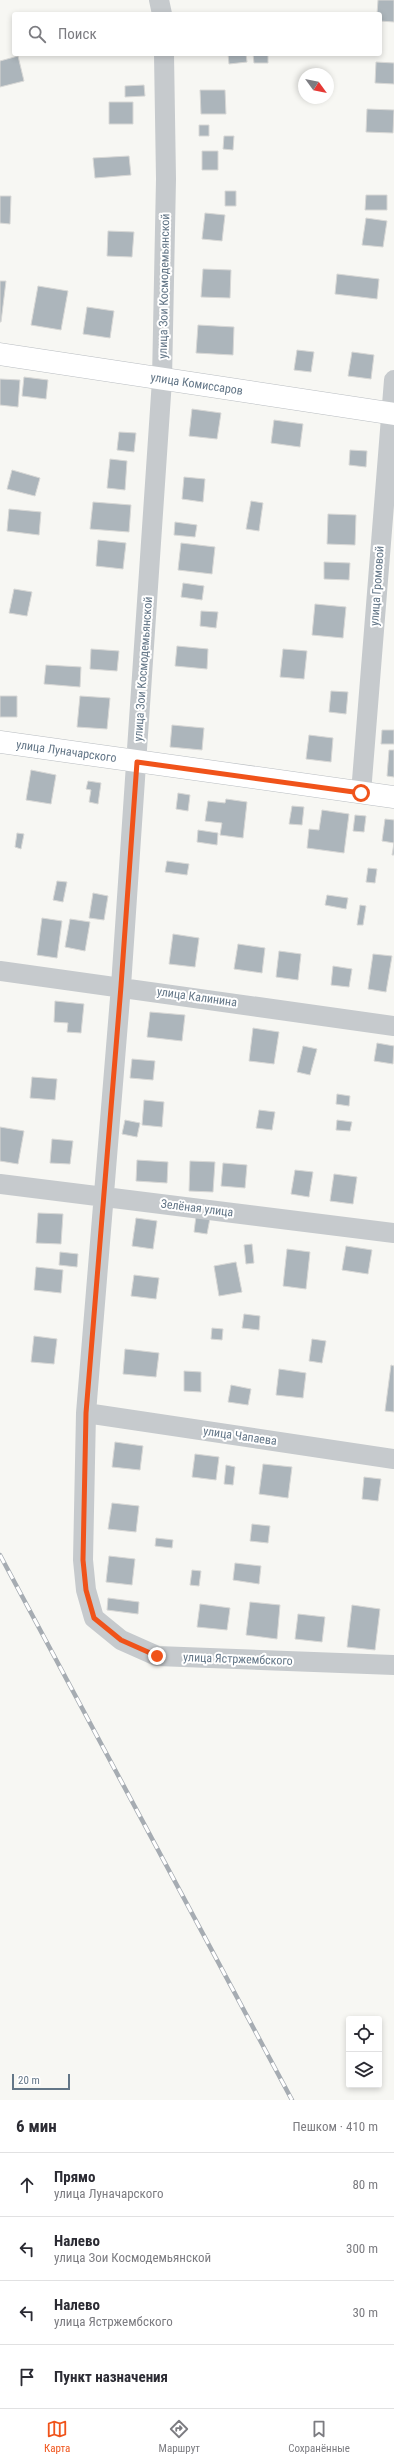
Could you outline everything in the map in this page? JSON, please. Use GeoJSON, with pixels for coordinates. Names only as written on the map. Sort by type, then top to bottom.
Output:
{"type":"FeatureCollection","features":[{"type":"Feature","properties":{"kind":"main road","name":"улица Комиссаров"},"geometry":{"type":"LineString","coordinates":[[0,354],[162,380],[392,413]]}},
{"type":"Feature","properties":{"kind":"main road","name":"улица Луначарского"},"geometry":{"type":"LineString","coordinates":[[0,742],[394,798]]}},
{"type":"Feature","properties":{"kind":"street"},"geometry":{"type":"LineString","coordinates":[[159,0],[162,12]]}},
{"type":"Feature","properties":{"kind":"street","name":"улица Зои Космодемьянской"},"geometry":{"type":"LineString","coordinates":[[94,1618],[86,1590],[83,1560],[86,1413],[121,986],[162,380],[166,179],[164,56]]}},
{"type":"Feature","properties":{"kind":"street","name":"улица Громовой"},"geometry":{"type":"LineString","coordinates":[[361,793],[394,380]]}},
{"type":"Feature","properties":{"kind":"street","name":"улица Калинина"},"geometry":{"type":"LineString","coordinates":[[0,970],[394,1026]]}},
{"type":"Feature","properties":{"kind":"street","name":"Зелёная улица"},"geometry":{"type":"LineString","coordinates":[[0,1184],[394,1233]]}},
{"type":"Feature","properties":{"kind":"street","name":"улица Чапаева"},"geometry":{"type":"LineString","coordinates":[[86,1413],[394,1459]]}},
{"type":"Feature","properties":{"kind":"street","name":"улица Ястржембского"},"geometry":{"type":"LineString","coordinates":[[94,1618],[121,1640],[157,1656],[394,1665]]}},
{"type":"Feature","properties":{"kind":"building"},"geometry":{"type":"Polygon","coordinates":[[[378,0],[394,0],[394,22],[382,21],[382,12],[377,12],[378,0]]]}},
{"type":"Feature","properties":{"kind":"building"},"geometry":{"type":"Polygon","coordinates":[[[18,56],[24,81],[0,87],[0,61],[18,56]]]}},
{"type":"Feature","properties":{"kind":"building"},"geometry":{"type":"Polygon","coordinates":[[[228,56],[246,56],[247,62],[229,64],[228,56]]]}},
{"type":"Feature","properties":{"kind":"building"},"geometry":{"type":"Polygon","coordinates":[[[253,56],[268,56],[268,63],[254,63],[253,56]]]}},
{"type":"Feature","properties":{"kind":"building"},"geometry":{"type":"Polygon","coordinates":[[[376,62],[394,63],[394,84],[375,83],[376,62]]]}},
{"type":"Feature","properties":{"kind":"building"},"geometry":{"type":"Polygon","coordinates":[[[144,85],[145,96],[125,97],[125,86],[144,85]]]}},
{"type":"Feature","properties":{"kind":"building"},"geometry":{"type":"Polygon","coordinates":[[[200,90],[225,90],[226,114],[201,114],[200,90]]]}},
{"type":"Feature","properties":{"kind":"building"},"geometry":{"type":"Polygon","coordinates":[[[109,102],[133,102],[133,124],[109,124],[109,102]]]}},
{"type":"Feature","properties":{"kind":"building"},"geometry":{"type":"Polygon","coordinates":[[[367,109],[394,110],[393,133],[366,132],[367,109]]]}},
{"type":"Feature","properties":{"kind":"building"},"geometry":{"type":"Polygon","coordinates":[[[199,125],[209,125],[209,136],[199,136],[199,125]]]}},
{"type":"Feature","properties":{"kind":"building"},"geometry":{"type":"Polygon","coordinates":[[[224,136],[234,136],[233,150],[223,149],[224,136]]]}},
{"type":"Feature","properties":{"kind":"building"},"geometry":{"type":"Polygon","coordinates":[[[202,151],[218,151],[218,170],[202,170],[202,151]]]}},
{"type":"Feature","properties":{"kind":"building"},"geometry":{"type":"Polygon","coordinates":[[[129,156],[131,175],[95,178],[93,158],[129,156]]]}},
{"type":"Feature","properties":{"kind":"building"},"geometry":{"type":"Polygon","coordinates":[[[225,191],[236,191],[236,206],[225,206],[225,191]]]}},
{"type":"Feature","properties":{"kind":"building"},"geometry":{"type":"Polygon","coordinates":[[[366,195],[387,195],[387,210],[365,210],[366,195]]]}},
{"type":"Feature","properties":{"kind":"building"},"geometry":{"type":"Polygon","coordinates":[[[0,196],[11,196],[10,224],[0,223],[0,196]]]}},
{"type":"Feature","properties":{"kind":"building"},"geometry":{"type":"Polygon","coordinates":[[[205,213],[225,215],[222,241],[202,239],[205,213]]]}},
{"type":"Feature","properties":{"kind":"building"},"geometry":{"type":"Polygon","coordinates":[[[366,218],[387,221],[383,247],[362,245],[366,218]]]}},
{"type":"Feature","properties":{"kind":"building"},"geometry":{"type":"Polygon","coordinates":[[[108,231],[134,232],[132,257],[107,256],[108,231]]]}},
{"type":"Feature","properties":{"kind":"building"},"geometry":{"type":"Polygon","coordinates":[[[203,269],[231,270],[230,298],[201,297],[203,269]]]}},
{"type":"Feature","properties":{"kind":"building"},"geometry":{"type":"Polygon","coordinates":[[[337,274],[379,279],[377,299],[335,294],[337,274]]]}},
{"type":"Feature","properties":{"kind":"building"},"geometry":{"type":"Polygon","coordinates":[[[0,281],[6,281],[1,322],[0,322],[0,281]]]}},
{"type":"Feature","properties":{"kind":"building"},"geometry":{"type":"Polygon","coordinates":[[[38,286],[68,291],[61,330],[31,325],[38,286]]]}},
{"type":"Feature","properties":{"kind":"building"},"geometry":{"type":"Polygon","coordinates":[[[87,307],[114,311],[110,338],[83,334],[87,307]]]}},
{"type":"Feature","properties":{"kind":"building"},"geometry":{"type":"Polygon","coordinates":[[[198,325],[234,327],[233,355],[196,353],[198,325]]]}},
{"type":"Feature","properties":{"kind":"building"},"geometry":{"type":"Polygon","coordinates":[[[297,350],[314,352],[311,372],[294,370],[297,350]]]}},
{"type":"Feature","properties":{"kind":"building"},"geometry":{"type":"Polygon","coordinates":[[[352,352],[374,355],[371,379],[348,376],[352,352]]]}},
{"type":"Feature","properties":{"kind":"building"},"geometry":{"type":"Polygon","coordinates":[[[24,377],[48,380],[46,399],[22,396],[24,377]]]}},
{"type":"Feature","properties":{"kind":"building"},"geometry":{"type":"Polygon","coordinates":[[[0,379],[20,380],[18,407],[0,405],[0,379]]]}},
{"type":"Feature","properties":{"kind":"building"},"geometry":{"type":"Polygon","coordinates":[[[192,409],[221,413],[217,439],[189,436],[192,409]]]}},
{"type":"Feature","properties":{"kind":"building"},"geometry":{"type":"Polygon","coordinates":[[[274,420],[303,424],[300,447],[271,443],[274,420]]]}},
{"type":"Feature","properties":{"kind":"building"},"geometry":{"type":"Polygon","coordinates":[[[119,432],[136,433],[134,452],[117,450],[119,432]]]}},
{"type":"Feature","properties":{"kind":"building"},"geometry":{"type":"Polygon","coordinates":[[[350,450],[367,451],[366,467],[349,465],[350,450]]]}},
{"type":"Feature","properties":{"kind":"building"},"geometry":{"type":"Polygon","coordinates":[[[110,459],[127,461],[125,490],[107,488],[110,459]]]}},
{"type":"Feature","properties":{"kind":"building"},"geometry":{"type":"Polygon","coordinates":[[[12,470],[40,478],[35,496],[7,489],[12,470]]]}},
{"type":"Feature","properties":{"kind":"building"},"geometry":{"type":"Polygon","coordinates":[[[184,477],[205,479],[203,502],[182,499],[184,477]]]}},
{"type":"Feature","properties":{"kind":"building"},"geometry":{"type":"Polygon","coordinates":[[[251,501],[263,503],[259,531],[246,529],[251,501]]]}},
{"type":"Feature","properties":{"kind":"building"},"geometry":{"type":"Polygon","coordinates":[[[93,502],[131,505],[129,532],[90,529],[93,502]]]}},
{"type":"Feature","properties":{"kind":"building"},"geometry":{"type":"Polygon","coordinates":[[[9,509],[41,512],[39,535],[7,531],[9,509]]]}},
{"type":"Feature","properties":{"kind":"building"},"geometry":{"type":"Polygon","coordinates":[[[328,514],[356,515],[355,545],[327,544],[328,514]]]}},
{"type":"Feature","properties":{"kind":"building"},"geometry":{"type":"Polygon","coordinates":[[[175,522],[197,525],[195,537],[174,535],[175,522]]]}},
{"type":"Feature","properties":{"kind":"building"},"geometry":{"type":"Polygon","coordinates":[[[98,540],[126,543],[123,569],[96,566],[98,540]]]}},
{"type":"Feature","properties":{"kind":"building"},"geometry":{"type":"Polygon","coordinates":[[[181,543],[215,547],[212,574],[178,570],[181,543]]]}},
{"type":"Feature","properties":{"kind":"building"},"geometry":{"type":"Polygon","coordinates":[[[324,562],[350,563],[349,580],[324,579],[324,562]]]}},
{"type":"Feature","properties":{"kind":"building"},"geometry":{"type":"Polygon","coordinates":[[[183,583],[204,586],[202,600],[181,597],[183,583]]]}},
{"type":"Feature","properties":{"kind":"building"},"geometry":{"type":"Polygon","coordinates":[[[14,589],[32,592],[27,616],[9,613],[14,589]]]}},
{"type":"Feature","properties":{"kind":"building"},"geometry":{"type":"Polygon","coordinates":[[[315,604],[346,607],[343,638],[312,635],[315,604]]]}},
{"type":"Feature","properties":{"kind":"building"},"geometry":{"type":"Polygon","coordinates":[[[201,611],[218,612],[216,628],[200,626],[201,611]]]}},
{"type":"Feature","properties":{"kind":"building"},"geometry":{"type":"Polygon","coordinates":[[[177,646],[208,649],[207,669],[175,666],[177,646]]]}},
{"type":"Feature","properties":{"kind":"building"},"geometry":{"type":"Polygon","coordinates":[[[91,649],[119,651],[117,671],[90,669],[91,649]]]}},
{"type":"Feature","properties":{"kind":"building"},"geometry":{"type":"Polygon","coordinates":[[[283,649],[307,651],[304,679],[280,677],[283,649]]]}},
{"type":"Feature","properties":{"kind":"building"},"geometry":{"type":"Polygon","coordinates":[[[46,665],[81,667],[80,687],[44,684],[46,665]]]}},
{"type":"Feature","properties":{"kind":"building"},"geometry":{"type":"Polygon","coordinates":[[[331,691],[348,692],[346,714],[329,712],[331,691]]]}},
{"type":"Feature","properties":{"kind":"building"},"geometry":{"type":"Polygon","coordinates":[[[0,696],[17,696],[17,717],[0,717],[0,696]]]}},
{"type":"Feature","properties":{"kind":"building"},"geometry":{"type":"Polygon","coordinates":[[[80,696],[110,698],[107,729],[77,727],[80,696]]]}},
{"type":"Feature","properties":{"kind":"building"},"geometry":{"type":"Polygon","coordinates":[[[172,725],[204,728],[202,750],[170,747],[172,725]]]}},
{"type":"Feature","properties":{"kind":"building"},"geometry":{"type":"Polygon","coordinates":[[[382,730],[394,730],[394,744],[381,744],[382,730]]]}},
{"type":"Feature","properties":{"kind":"building"},"geometry":{"type":"Polygon","coordinates":[[[309,735],[333,738],[331,762],[306,759],[309,735]]]}},
{"type":"Feature","properties":{"kind":"building"},"geometry":{"type":"Polygon","coordinates":[[[389,750],[394,750],[394,777],[387,776],[389,750]]]}},
{"type":"Feature","properties":{"kind":"building"},"geometry":{"type":"Polygon","coordinates":[[[31,770],[56,775],[51,804],[26,800],[31,770]]]}},
{"type":"Feature","properties":{"kind":"building"},"geometry":{"type":"Polygon","coordinates":[[[88,781],[101,783],[98,804],[89,802],[91,790],[86,789],[88,781]]]}},
{"type":"Feature","properties":{"kind":"building"},"geometry":{"type":"Polygon","coordinates":[[[178,793],[190,795],[188,811],[176,809],[178,793]]]}},
{"type":"Feature","properties":{"kind":"building"},"geometry":{"type":"Polygon","coordinates":[[[226,799],[247,802],[243,838],[220,835],[222,823],[205,821],[208,801],[225,803],[226,799]]]}},
{"type":"Feature","properties":{"kind":"building"},"geometry":{"type":"Polygon","coordinates":[[[292,806],[304,807],[302,825],[289,824],[292,806]]]}},
{"type":"Feature","properties":{"kind":"building"},"geometry":{"type":"Polygon","coordinates":[[[322,810],[349,814],[344,853],[307,848],[309,829],[319,830],[322,810]]]}},
{"type":"Feature","properties":{"kind":"building"},"geometry":{"type":"Polygon","coordinates":[[[355,815],[366,816],[364,832],[353,831],[355,815]]]}},
{"type":"Feature","properties":{"kind":"building"},"geometry":{"type":"Polygon","coordinates":[[[385,819],[394,820],[394,843],[382,841],[385,819]]]}},
{"type":"Feature","properties":{"kind":"building"},"geometry":{"type":"Polygon","coordinates":[[[198,830],[218,833],[217,845],[197,842],[198,830]]]}},
{"type":"Feature","properties":{"kind":"building"},"geometry":{"type":"Polygon","coordinates":[[[17,833],[24,834],[21,849],[15,847],[17,833]]]}},
{"type":"Feature","properties":{"kind":"building"},"geometry":{"type":"Polygon","coordinates":[[[394,843],[394,855],[392,855],[394,843]]]}},
{"type":"Feature","properties":{"kind":"building"},"geometry":{"type":"Polygon","coordinates":[[[167,861],[189,864],[187,875],[165,872],[167,861]]]}},
{"type":"Feature","properties":{"kind":"building"},"geometry":{"type":"Polygon","coordinates":[[[368,868],[377,869],[375,883],[366,882],[368,868]]]}},
{"type":"Feature","properties":{"kind":"building"},"geometry":{"type":"Polygon","coordinates":[[[57,881],[67,882],[63,902],[53,900],[57,881]]]}},
{"type":"Feature","properties":{"kind":"building"},"geometry":{"type":"Polygon","coordinates":[[[93,893],[108,896],[104,920],[89,918],[93,893]]]}},
{"type":"Feature","properties":{"kind":"building"},"geometry":{"type":"Polygon","coordinates":[[[327,895],[348,898],[346,909],[325,905],[327,895]]]}},
{"type":"Feature","properties":{"kind":"building"},"geometry":{"type":"Polygon","coordinates":[[[360,905],[366,906],[363,925],[357,925],[360,905]]]}},
{"type":"Feature","properties":{"kind":"building"},"geometry":{"type":"Polygon","coordinates":[[[42,918],[62,921],[57,958],[37,955],[42,918]]]}},
{"type":"Feature","properties":{"kind":"building"},"geometry":{"type":"Polygon","coordinates":[[[70,919],[90,922],[85,951],[65,947],[70,919]]]}},
{"type":"Feature","properties":{"kind":"building"},"geometry":{"type":"Polygon","coordinates":[[[173,934],[199,938],[195,967],[169,964],[173,934]]]}},
{"type":"Feature","properties":{"kind":"building"},"geometry":{"type":"Polygon","coordinates":[[[238,944],[265,948],[262,973],[234,969],[238,944]]]}},
{"type":"Feature","properties":{"kind":"building"},"geometry":{"type":"Polygon","coordinates":[[[279,951],[301,954],[298,980],[276,977],[279,951]]]}},
{"type":"Feature","properties":{"kind":"building"},"geometry":{"type":"Polygon","coordinates":[[[373,954],[392,956],[386,992],[368,989],[373,954]]]}},
{"type":"Feature","properties":{"kind":"building"},"geometry":{"type":"Polygon","coordinates":[[[333,966],[352,969],[349,987],[331,985],[333,966]]]}},
{"type":"Feature","properties":{"kind":"building"},"geometry":{"type":"Polygon","coordinates":[[[55,1001],[84,1004],[81,1033],[67,1032],[68,1023],[54,1022],[55,1001]]]}},
{"type":"Feature","properties":{"kind":"building"},"geometry":{"type":"Polygon","coordinates":[[[150,1012],[185,1015],[182,1041],[147,1037],[150,1012]]]}},
{"type":"Feature","properties":{"kind":"building"},"geometry":{"type":"Polygon","coordinates":[[[253,1028],[279,1032],[274,1064],[249,1061],[253,1028]]]}},
{"type":"Feature","properties":{"kind":"building"},"geometry":{"type":"Polygon","coordinates":[[[377,1043],[394,1046],[393,1064],[374,1061],[377,1043]]]}},
{"type":"Feature","properties":{"kind":"building"},"geometry":{"type":"Polygon","coordinates":[[[303,1046],[317,1049],[310,1075],[297,1072],[303,1046]]]}},
{"type":"Feature","properties":{"kind":"building"},"geometry":{"type":"Polygon","coordinates":[[[132,1059],[155,1061],[153,1080],[130,1078],[132,1059]]]}},
{"type":"Feature","properties":{"kind":"building"},"geometry":{"type":"Polygon","coordinates":[[[32,1077],[57,1079],[55,1100],[30,1098],[32,1077]]]}},
{"type":"Feature","properties":{"kind":"building"},"geometry":{"type":"Polygon","coordinates":[[[337,1094],[350,1096],[349,1106],[336,1104],[337,1094]]]}},
{"type":"Feature","properties":{"kind":"building"},"geometry":{"type":"Polygon","coordinates":[[[144,1100],[164,1102],[162,1127],[142,1125],[144,1100]]]}},
{"type":"Feature","properties":{"kind":"building"},"geometry":{"type":"Polygon","coordinates":[[[259,1110],[275,1112],[272,1130],[256,1128],[259,1110]]]}},
{"type":"Feature","properties":{"kind":"building"},"geometry":{"type":"Polygon","coordinates":[[[125,1120],[140,1123],[137,1137],[122,1134],[125,1120]]]}},
{"type":"Feature","properties":{"kind":"building"},"geometry":{"type":"Polygon","coordinates":[[[337,1120],[352,1122],[350,1131],[336,1130],[337,1120]]]}},
{"type":"Feature","properties":{"kind":"building"},"geometry":{"type":"Polygon","coordinates":[[[0,1127],[24,1131],[18,1164],[0,1161],[0,1127]]]}},
{"type":"Feature","properties":{"kind":"building"},"geometry":{"type":"Polygon","coordinates":[[[52,1139],[73,1141],[70,1164],[50,1163],[52,1139]]]}},
{"type":"Feature","properties":{"kind":"building"},"geometry":{"type":"Polygon","coordinates":[[[137,1160],[168,1162],[167,1183],[136,1181],[137,1160]]]}},
{"type":"Feature","properties":{"kind":"building"},"geometry":{"type":"Polygon","coordinates":[[[190,1161],[215,1162],[213,1192],[189,1191],[190,1161]]]}},
{"type":"Feature","properties":{"kind":"building"},"geometry":{"type":"Polygon","coordinates":[[[223,1163],[247,1165],[245,1188],[221,1186],[223,1163]]]}},
{"type":"Feature","properties":{"kind":"building"},"geometry":{"type":"Polygon","coordinates":[[[295,1170],[313,1172],[309,1197],[291,1194],[295,1170]]]}},
{"type":"Feature","properties":{"kind":"building"},"geometry":{"type":"Polygon","coordinates":[[[334,1174],[357,1177],[353,1204],[330,1201],[334,1174]]]}},
{"type":"Feature","properties":{"kind":"building"},"geometry":{"type":"Polygon","coordinates":[[[38,1213],[63,1214],[61,1244],[36,1243],[38,1213]]]}},
{"type":"Feature","properties":{"kind":"building"},"geometry":{"type":"Polygon","coordinates":[[[196,1216],[210,1218],[207,1234],[194,1232],[196,1216]]]}},
{"type":"Feature","properties":{"kind":"building"},"geometry":{"type":"Polygon","coordinates":[[[136,1218],[157,1221],[153,1249],[132,1246],[136,1218]]]}},
{"type":"Feature","properties":{"kind":"building"},"geometry":{"type":"Polygon","coordinates":[[[252,1244],[254,1263],[246,1264],[244,1245],[252,1244]]]}},
{"type":"Feature","properties":{"kind":"building"},"geometry":{"type":"Polygon","coordinates":[[[346,1246],[372,1250],[368,1274],[342,1270],[346,1246]]]}},
{"type":"Feature","properties":{"kind":"building"},"geometry":{"type":"Polygon","coordinates":[[[287,1249],[310,1252],[306,1289],[283,1286],[287,1249]]]}},
{"type":"Feature","properties":{"kind":"building"},"geometry":{"type":"Polygon","coordinates":[[[60,1252],[78,1254],[77,1267],[59,1265],[60,1252]]]}},
{"type":"Feature","properties":{"kind":"building"},"geometry":{"type":"Polygon","coordinates":[[[236,1262],[242,1292],[219,1296],[214,1266],[236,1262]]]}},
{"type":"Feature","properties":{"kind":"building"},"geometry":{"type":"Polygon","coordinates":[[[36,1267],[63,1270],[61,1293],[34,1290],[36,1267]]]}},
{"type":"Feature","properties":{"kind":"building"},"geometry":{"type":"Polygon","coordinates":[[[134,1275],[159,1278],[156,1299],[131,1296],[134,1275]]]}},
{"type":"Feature","properties":{"kind":"building"},"geometry":{"type":"Polygon","coordinates":[[[244,1314],[260,1316],[259,1330],[242,1328],[244,1314]]]}},
{"type":"Feature","properties":{"kind":"building"},"geometry":{"type":"Polygon","coordinates":[[[212,1328],[223,1329],[222,1340],[211,1339],[212,1328]]]}},
{"type":"Feature","properties":{"kind":"building"},"geometry":{"type":"Polygon","coordinates":[[[34,1336],[57,1339],[54,1364],[31,1362],[34,1336]]]}},
{"type":"Feature","properties":{"kind":"building"},"geometry":{"type":"Polygon","coordinates":[[[312,1339],[326,1341],[322,1363],[309,1361],[312,1339]]]}},
{"type":"Feature","properties":{"kind":"building"},"geometry":{"type":"Polygon","coordinates":[[[125,1349],[159,1353],[156,1377],[123,1374],[125,1349]]]}},
{"type":"Feature","properties":{"kind":"building"},"geometry":{"type":"Polygon","coordinates":[[[391,1365],[394,1366],[394,1412],[385,1411],[391,1365]]]}},
{"type":"Feature","properties":{"kind":"building"},"geometry":{"type":"Polygon","coordinates":[[[279,1369],[306,1373],[303,1398],[276,1395],[279,1369]]]}},
{"type":"Feature","properties":{"kind":"building"},"geometry":{"type":"Polygon","coordinates":[[[184,1371],[201,1372],[201,1392],[184,1391],[184,1371]]]}},
{"type":"Feature","properties":{"kind":"building"},"geometry":{"type":"Polygon","coordinates":[[[231,1385],[251,1389],[248,1405],[228,1402],[231,1385]]]}},
{"type":"Feature","properties":{"kind":"building"},"geometry":{"type":"Polygon","coordinates":[[[115,1442],[143,1446],[140,1470],[112,1467],[115,1442]]]}},
{"type":"Feature","properties":{"kind":"building"},"geometry":{"type":"Polygon","coordinates":[[[195,1454],[219,1457],[216,1480],[192,1477],[195,1454]]]}},
{"type":"Feature","properties":{"kind":"building"},"geometry":{"type":"Polygon","coordinates":[[[263,1464],[292,1467],[288,1498],[259,1494],[263,1464]]]}},
{"type":"Feature","properties":{"kind":"building"},"geometry":{"type":"Polygon","coordinates":[[[226,1465],[235,1467],[233,1485],[224,1484],[226,1465]]]}},
{"type":"Feature","properties":{"kind":"building"},"geometry":{"type":"Polygon","coordinates":[[[364,1477],[381,1479],[378,1501],[362,1499],[364,1477]]]}},
{"type":"Feature","properties":{"kind":"building"},"geometry":{"type":"Polygon","coordinates":[[[112,1503],[139,1506],[136,1532],[108,1529],[112,1503]]]}},
{"type":"Feature","properties":{"kind":"building"},"geometry":{"type":"Polygon","coordinates":[[[252,1524],[270,1526],[268,1543],[250,1541],[252,1524]]]}},
{"type":"Feature","properties":{"kind":"building"},"geometry":{"type":"Polygon","coordinates":[[[156,1538],[173,1540],[172,1548],[155,1546],[156,1538]]]}},
{"type":"Feature","properties":{"kind":"building"},"geometry":{"type":"Polygon","coordinates":[[[109,1556],[135,1559],[132,1585],[106,1582],[109,1556]]]}},
{"type":"Feature","properties":{"kind":"building"},"geometry":{"type":"Polygon","coordinates":[[[235,1563],[261,1566],[259,1584],[233,1580],[235,1563]]]}},
{"type":"Feature","properties":{"kind":"building"},"geometry":{"type":"Polygon","coordinates":[[[192,1570],[201,1571],[199,1586],[190,1585],[192,1570]]]}},
{"type":"Feature","properties":{"kind":"building"},"geometry":{"type":"Polygon","coordinates":[[[108,1598],[139,1602],[138,1614],[107,1610],[108,1598]]]}},
{"type":"Feature","properties":{"kind":"building"},"geometry":{"type":"Polygon","coordinates":[[[250,1602],[280,1605],[277,1639],[246,1635],[250,1602]]]}},
{"type":"Feature","properties":{"kind":"building"},"geometry":{"type":"Polygon","coordinates":[[[200,1604],[230,1608],[227,1630],[197,1627],[200,1604]]]}},
{"type":"Feature","properties":{"kind":"building"},"geometry":{"type":"Polygon","coordinates":[[[352,1605],[380,1609],[375,1650],[347,1647],[352,1605]]]}},
{"type":"Feature","properties":{"kind":"building"},"geometry":{"type":"Polygon","coordinates":[[[298,1614],[325,1617],[322,1642],[295,1639],[298,1614]]]}},
{"type":"Feature","properties":{"kind":"railway"},"geometry":{"type":"LineString","coordinates":[[0,1555],[292,2100]]}},
{"type":"Feature","properties":{"kind":"route"},"geometry":{"type":"LineString","coordinates":[[157,1656],[121,1640],[94,1618],[86,1590],[83,1560],[86,1413],[121,986],[137,762],[361,793]]}}]}
